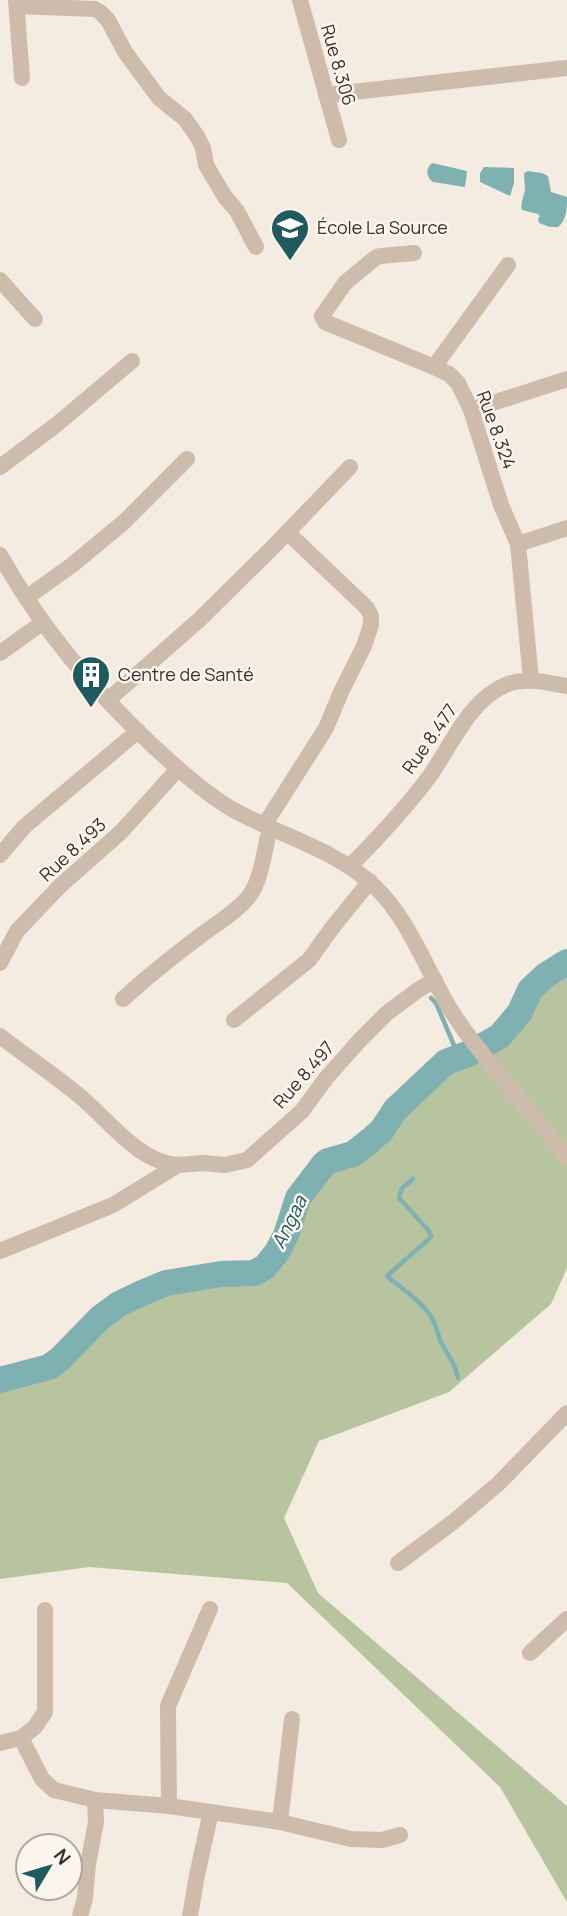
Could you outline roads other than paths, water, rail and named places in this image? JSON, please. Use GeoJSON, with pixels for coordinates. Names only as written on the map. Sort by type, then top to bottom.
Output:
{"type":"FeatureCollection","features":[{"type":"Feature","properties":{"kind":"street","name":"Rue 8.306"},"geometry":{"type":"LineString","coordinates":[[300,0],[339,140]]}},
{"type":"Feature","properties":{"kind":"street"},"geometry":{"type":"LineString","coordinates":[[22,78],[16,3],[95,9],[100,12],[159,98],[185,119],[197,136],[203,148],[206,165],[225,197],[237,211],[256,247]]}},
{"type":"Feature","properties":{"kind":"street"},"geometry":{"type":"LineString","coordinates":[[327,94],[567,68]]}},
{"type":"Feature","properties":{"kind":"street","name":"Rue 8.324"},"geometry":{"type":"LineString","coordinates":[[414,253],[374,258],[345,283],[321,316],[325,322],[449,374],[458,383],[471,410],[501,505],[518,544],[531,680]]}},
{"type":"Feature","properties":{"kind":"street"},"geometry":{"type":"LineString","coordinates":[[434,367],[508,265]]}},
{"type":"Feature","properties":{"kind":"street"},"geometry":{"type":"LineString","coordinates":[[0,280],[35,319]]}},
{"type":"Feature","properties":{"kind":"street"},"geometry":{"type":"LineString","coordinates":[[0,467],[56,425],[132,361]]}},
{"type":"Feature","properties":{"kind":"street"},"geometry":{"type":"LineString","coordinates":[[471,410],[567,379]]}},
{"type":"Feature","properties":{"kind":"street"},"geometry":{"type":"LineString","coordinates":[[26,598],[72,565],[124,522],[187,459]]}},
{"type":"Feature","properties":{"kind":"street"},"geometry":{"type":"LineString","coordinates":[[108,700],[199,620],[350,467]]}},
{"type":"Feature","properties":{"kind":"street"},"geometry":{"type":"LineString","coordinates":[[518,544],[567,528]]}},
{"type":"Feature","properties":{"kind":"street"},"geometry":{"type":"LineString","coordinates":[[124,999],[147,976],[227,916],[249,896],[261,865],[268,826],[326,728],[364,646],[371,625],[368,608],[287,532]]}},
{"type":"Feature","properties":{"kind":"street"},"geometry":{"type":"LineString","coordinates":[[0,555],[42,623],[69,658],[178,769],[230,807],[350,866],[377,888],[395,910],[452,1012],[484,1056],[567,1157]]}},
{"type":"Feature","properties":{"kind":"street"},"geometry":{"type":"LineString","coordinates":[[0,653],[42,623]]}},
{"type":"Feature","properties":{"kind":"street","name":"Rue 8.477"},"geometry":{"type":"LineString","coordinates":[[350,866],[405,807],[478,704],[489,693],[510,683],[531,680],[567,686]]}},
{"type":"Feature","properties":{"kind":"street"},"geometry":{"type":"LineString","coordinates":[[0,855],[25,826],[138,731]]}},
{"type":"Feature","properties":{"kind":"street","name":"Rue 8.493"},"geometry":{"type":"LineString","coordinates":[[0,963],[17,931],[61,885],[121,832],[178,769]]}},
{"type":"Feature","properties":{"kind":"street"},"geometry":{"type":"LineString","coordinates":[[234,1020],[309,960],[369,881]]}},
{"type":"Feature","properties":{"kind":"street","name":"Rue 8.497"},"geometry":{"type":"LineString","coordinates":[[0,1251],[113,1205],[178,1165],[225,1165],[247,1160],[302,1111],[327,1077],[387,1013],[435,981]]}},
{"type":"Feature","properties":{"kind":"street"},"geometry":{"type":"LineString","coordinates":[[0,1036],[81,1097],[131,1143],[165,1164],[178,1165]]}},
{"type":"Feature","properties":{"kind":"street"},"geometry":{"type":"LineString","coordinates":[[398,1563],[498,1484],[567,1413]]}},
{"type":"Feature","properties":{"kind":"street"},"geometry":{"type":"LineString","coordinates":[[169,1806],[168,1706],[210,1609]]}},
{"type":"Feature","properties":{"kind":"street"},"geometry":{"type":"LineString","coordinates":[[0,1743],[21,1738],[35,1727],[45,1712],[45,1610]]}},
{"type":"Feature","properties":{"kind":"street"},"geometry":{"type":"LineString","coordinates":[[530,1653],[567,1619]]}},
{"type":"Feature","properties":{"kind":"street"},"geometry":{"type":"LineString","coordinates":[[279,1822],[292,1719]]}},
{"type":"Feature","properties":{"kind":"street"},"geometry":{"type":"LineString","coordinates":[[21,1738],[42,1779],[54,1790],[94,1800],[169,1806],[279,1822],[351,1839],[382,1840],[400,1835]]}},
{"type":"Feature","properties":{"kind":"street"},"geometry":{"type":"LineString","coordinates":[[80,1916],[96,1822],[94,1800]]}},
{"type":"Feature","properties":{"kind":"street"},"geometry":{"type":"LineString","coordinates":[[190,1916],[211,1812]]}},
{"type":"Feature","properties":{"kind":"water"},"geometry":{"type":"Polygon","coordinates":[[[432,163],[467,171],[465,187],[433,182],[427,173],[432,163]]]}},
{"type":"Feature","properties":{"kind":"water"},"geometry":{"type":"Polygon","coordinates":[[[484,167],[514,168],[514,183],[510,196],[480,182],[480,173],[484,167]]]}},
{"type":"Feature","properties":{"kind":"water"},"geometry":{"type":"Polygon","coordinates":[[[528,171],[548,176],[551,192],[567,197],[565,217],[558,227],[539,223],[538,214],[522,210],[524,173],[528,171]]]}},
{"type":"Feature","properties":{"kind":"waterway","name":"Angaa"},"geometry":{"type":"LineString","coordinates":[[0,1380],[49,1367],[100,1318],[119,1304],[142,1293],[166,1283],[221,1274],[254,1273],[265,1267],[286,1235],[298,1198],[324,1164],[353,1154],[372,1139],[382,1130],[395,1110],[446,1062],[470,1053],[500,1036],[520,1012],[530,990],[546,975],[567,962]]}},
{"type":"Feature","properties":{"kind":"waterway"},"geometry":{"type":"LineString","coordinates":[[431,998],[436,1003],[459,1057]]}},
{"type":"Feature","properties":{"kind":"waterway"},"geometry":{"type":"LineString","coordinates":[[413,1179],[402,1188],[399,1198],[429,1231],[431,1237],[387,1276],[428,1312],[434,1321],[440,1341],[454,1364],[458,1378]]}},
{"type":"Feature","properties":{"kind":"place","name":"École La Source"},"geometry":{"type":"Point","coordinates":[290,262]}},
{"type":"Feature","properties":{"kind":"place","name":"Centre de Santé"},"geometry":{"type":"Point","coordinates":[91,709]}}]}
